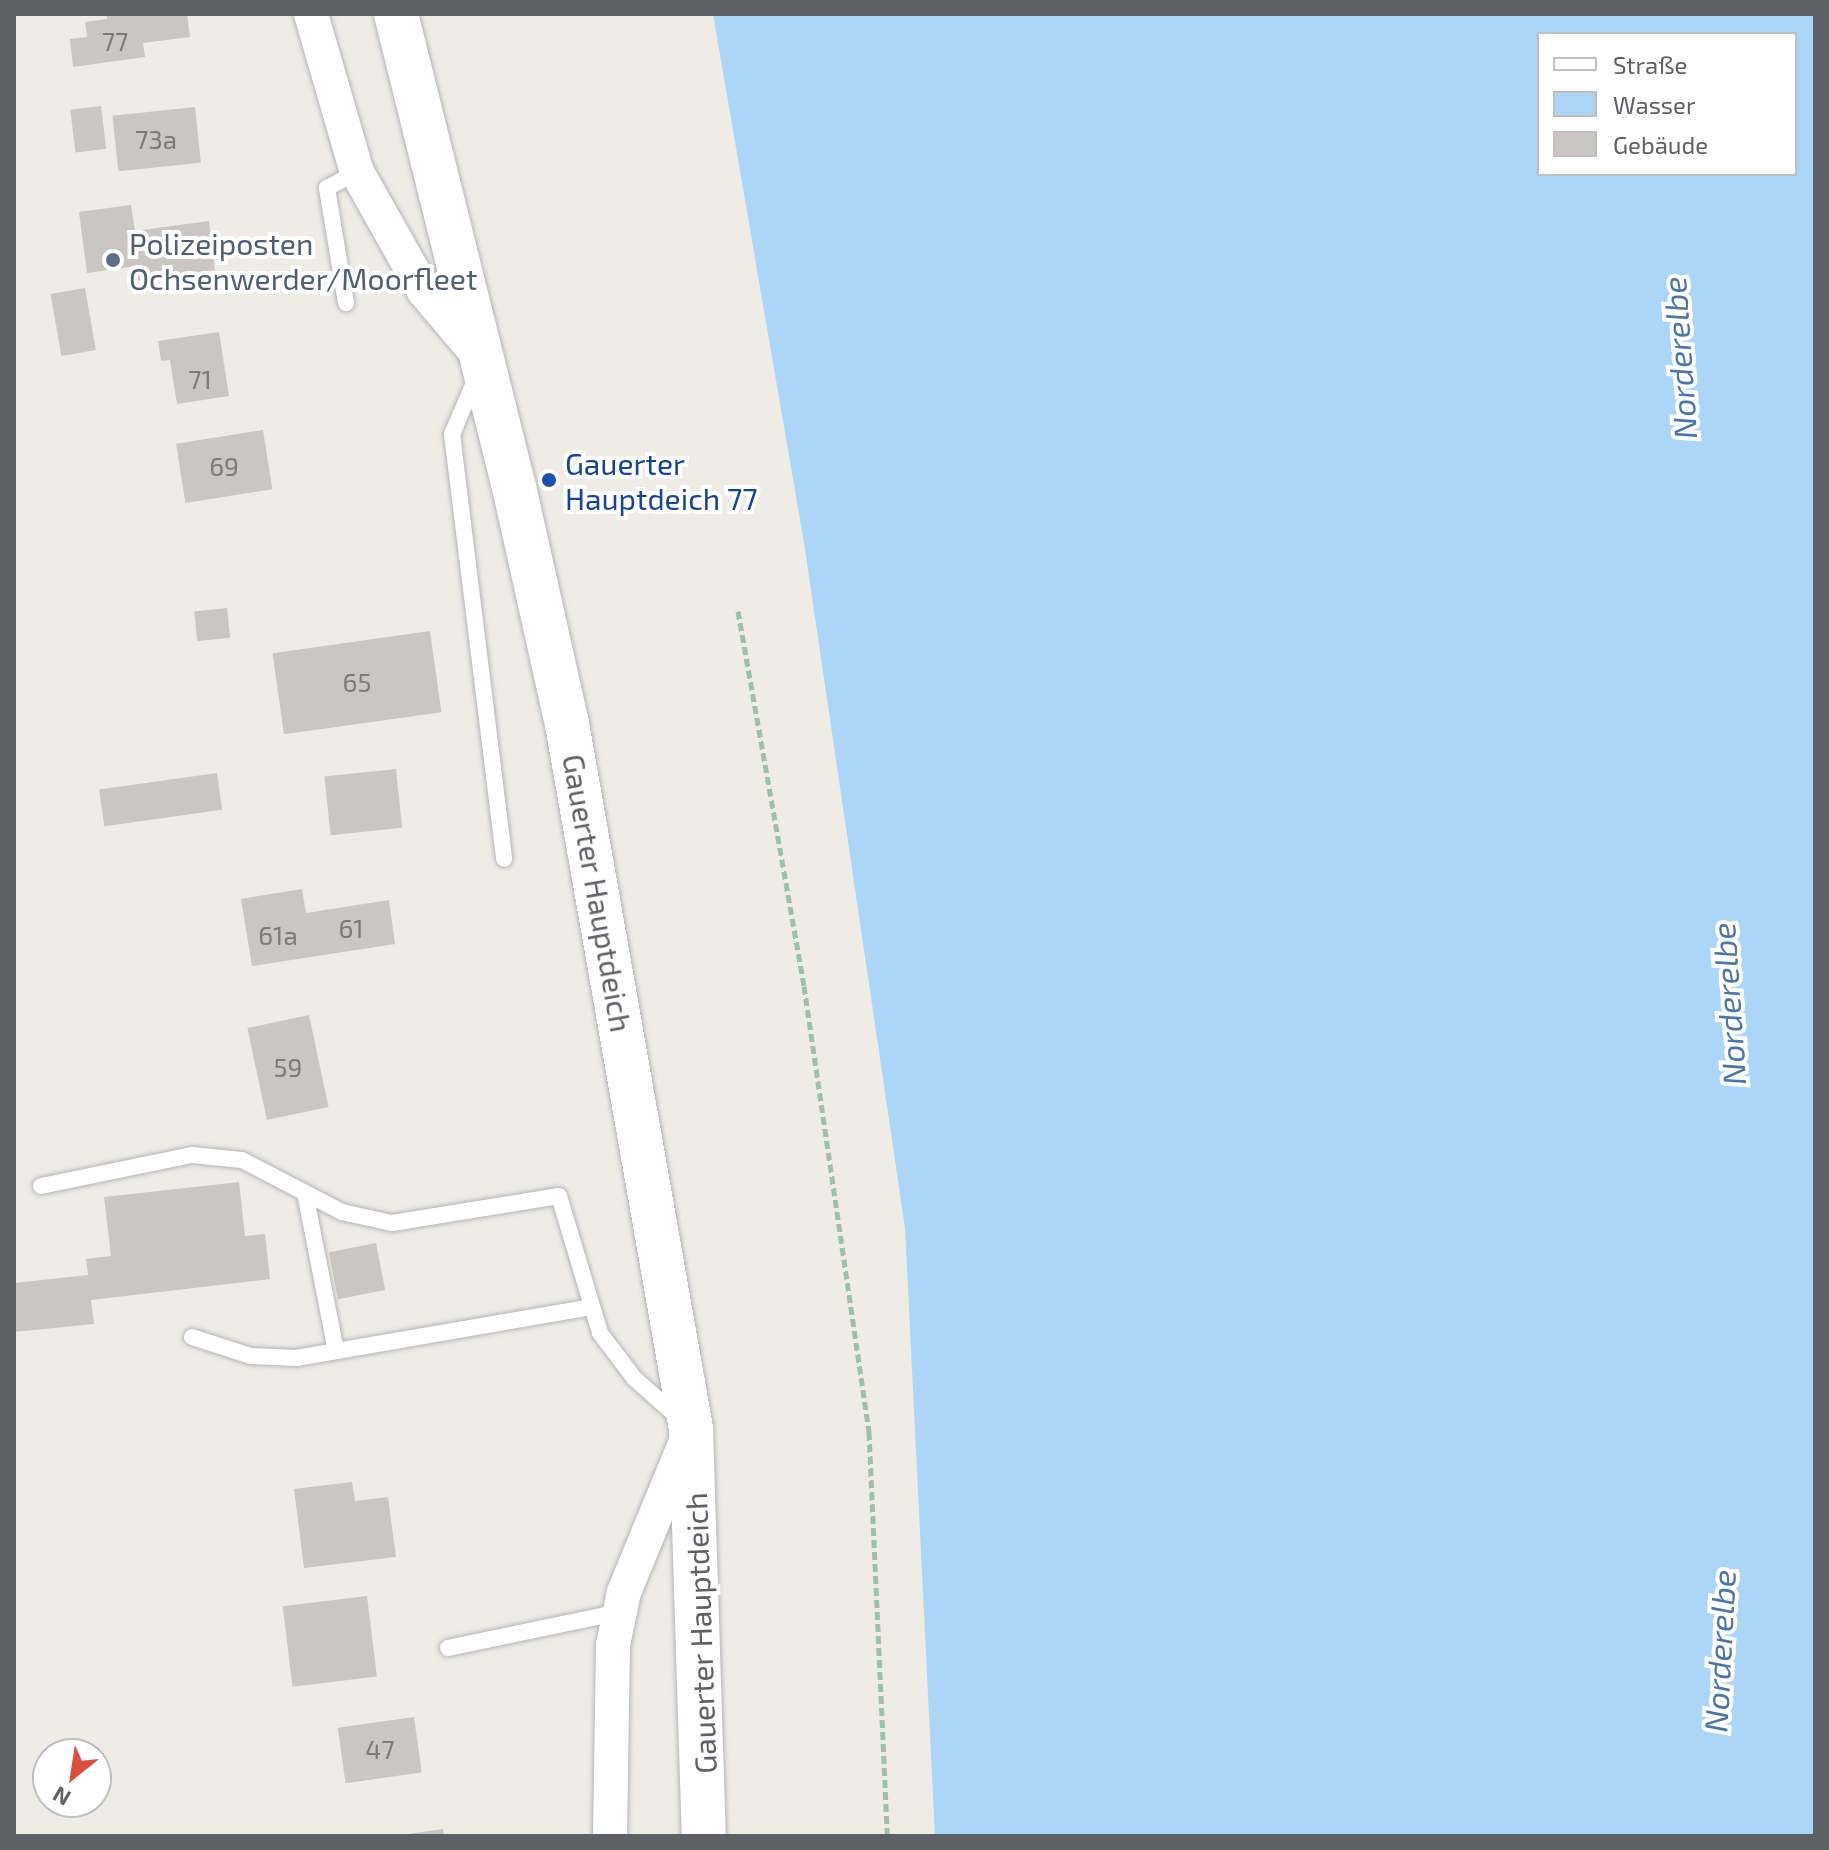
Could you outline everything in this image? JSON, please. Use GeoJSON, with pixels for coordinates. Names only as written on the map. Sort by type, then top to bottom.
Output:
{"type":"FeatureCollection","features":[{"type":"Feature","properties":{"kind":"street","name":"Gauerter Hauptdeich"},"geometry":{"type":"LineString","coordinates":[[311,14],[357,172],[424,291],[484,362]]}},
{"type":"Feature","properties":{"kind":"street","name":"Gauerter Hauptdeich"},"geometry":{"type":"LineString","coordinates":[[396,14],[484,362],[567,724],[691,1429],[704,1836]]}},
{"type":"Feature","properties":{"kind":"street","name":"Gauerter Hauptdeich"},"geometry":{"type":"LineString","coordinates":[[610,1836],[613,1645],[620,1612],[691,1429]]}},
{"type":"Feature","properties":{"kind":"lane"},"geometry":{"type":"LineString","coordinates":[[346,303],[327,188],[357,172]]}},
{"type":"Feature","properties":{"kind":"lane"},"geometry":{"type":"LineString","coordinates":[[484,362],[452,434],[504,859]]}},
{"type":"Feature","properties":{"kind":"lane"},"geometry":{"type":"LineString","coordinates":[[41,1186],[192,1155],[242,1160],[342,1212],[392,1223],[559,1196],[600,1333],[634,1378],[691,1429]]}},
{"type":"Feature","properties":{"kind":"lane"},"geometry":{"type":"LineString","coordinates":[[305,1193],[336,1351]]}},
{"type":"Feature","properties":{"kind":"lane"},"geometry":{"type":"LineString","coordinates":[[192,1337],[251,1356],[296,1358],[590,1307]]}},
{"type":"Feature","properties":{"kind":"lane"},"geometry":{"type":"LineString","coordinates":[[448,1648],[620,1612]]}},
{"type":"Feature","properties":{"kind":"path"},"geometry":{"type":"LineString","coordinates":[[738,611],[804,986],[869,1432],[887,1836]]}},
{"type":"Feature","properties":{"kind":"water","name":"Norderelbe"},"geometry":{"type":"Polygon","coordinates":[[[713,14],[1815,14],[1815,1836],[935,1836],[905,1228],[804,543],[713,14]]]}},
{"type":"Feature","properties":{"kind":"building"},"geometry":{"type":"Polygon","coordinates":[[[106,14],[187,14],[190,37],[143,43],[145,57],[73,67],[70,39],[87,37],[85,22],[107,19],[106,14]]]}},
{"type":"Feature","properties":{"kind":"building"},"geometry":{"type":"Polygon","coordinates":[[[101,106],[106,149],[75,152],[70,110],[101,106]]]}},
{"type":"Feature","properties":{"kind":"building"},"geometry":{"type":"Polygon","coordinates":[[[195,107],[201,163],[118,171],[112,116],[195,107]]]}},
{"type":"Feature","properties":{"kind":"building"},"geometry":{"type":"Polygon","coordinates":[[[131,205],[135,231],[209,221],[215,270],[138,281],[136,266],[87,273],[79,212],[131,205]]]}},
{"type":"Feature","properties":{"kind":"building"},"geometry":{"type":"Polygon","coordinates":[[[85,288],[96,350],[61,356],[51,294],[85,288]]]}},
{"type":"Feature","properties":{"kind":"building"},"geometry":{"type":"Polygon","coordinates":[[[219,332],[229,396],[177,404],[170,360],[161,361],[158,341],[219,332]]]}},
{"type":"Feature","properties":{"kind":"building"},"geometry":{"type":"Polygon","coordinates":[[[263,430],[272,489],[185,503],[176,444],[263,430]]]}},
{"type":"Feature","properties":{"kind":"building"},"geometry":{"type":"Polygon","coordinates":[[[227,608],[230,638],[197,641],[194,611],[227,608]]]}},
{"type":"Feature","properties":{"kind":"building"},"geometry":{"type":"Polygon","coordinates":[[[430,631],[441,712],[284,734],[273,653],[430,631]]]}},
{"type":"Feature","properties":{"kind":"building"},"geometry":{"type":"Polygon","coordinates":[[[396,769],[402,828],[331,835],[324,777],[396,769]]]}},
{"type":"Feature","properties":{"kind":"building"},"geometry":{"type":"Polygon","coordinates":[[[217,773],[222,810],[104,826],[99,790],[217,773]]]}},
{"type":"Feature","properties":{"kind":"building"},"geometry":{"type":"Polygon","coordinates":[[[302,889],[306,913],[389,900],[395,944],[252,966],[241,899],[302,889]]]}},
{"type":"Feature","properties":{"kind":"building"},"geometry":{"type":"Polygon","coordinates":[[[309,1015],[329,1107],[267,1120],[247,1028],[309,1015]]]}},
{"type":"Feature","properties":{"kind":"building"},"geometry":{"type":"Polygon","coordinates":[[[239,1182],[245,1236],[265,1234],[270,1279],[91,1300],[94,1324],[14,1332],[14,1283],[88,1275],[86,1259],[111,1256],[104,1197],[239,1182]]]}},
{"type":"Feature","properties":{"kind":"building"},"geometry":{"type":"Polygon","coordinates":[[[376,1243],[385,1290],[338,1299],[329,1252],[376,1243]]]}},
{"type":"Feature","properties":{"kind":"building"},"geometry":{"type":"Polygon","coordinates":[[[352,1482],[355,1501],[388,1497],[396,1557],[304,1568],[294,1489],[352,1482]]]}},
{"type":"Feature","properties":{"kind":"building"},"geometry":{"type":"Polygon","coordinates":[[[367,1596],[377,1676],[293,1687],[283,1606],[367,1596]]]}},
{"type":"Feature","properties":{"kind":"building"},"geometry":{"type":"Polygon","coordinates":[[[414,1717],[422,1772],[346,1783],[338,1728],[414,1717]]]}},
{"type":"Feature","properties":{"kind":"building"},"geometry":{"type":"Polygon","coordinates":[[[443,1829],[444,1836],[408,1836],[408,1834],[443,1829]]]}},
{"type":"Feature","properties":{"kind":"place","name":"Polizeiposten Ochsenwerder/Moorfleet"},"geometry":{"type":"Point","coordinates":[113,260]}},
{"type":"Feature","properties":{"kind":"place","name":"Gauerter Hauptdeich 77"},"geometry":{"type":"Point","coordinates":[549,480]}}]}
